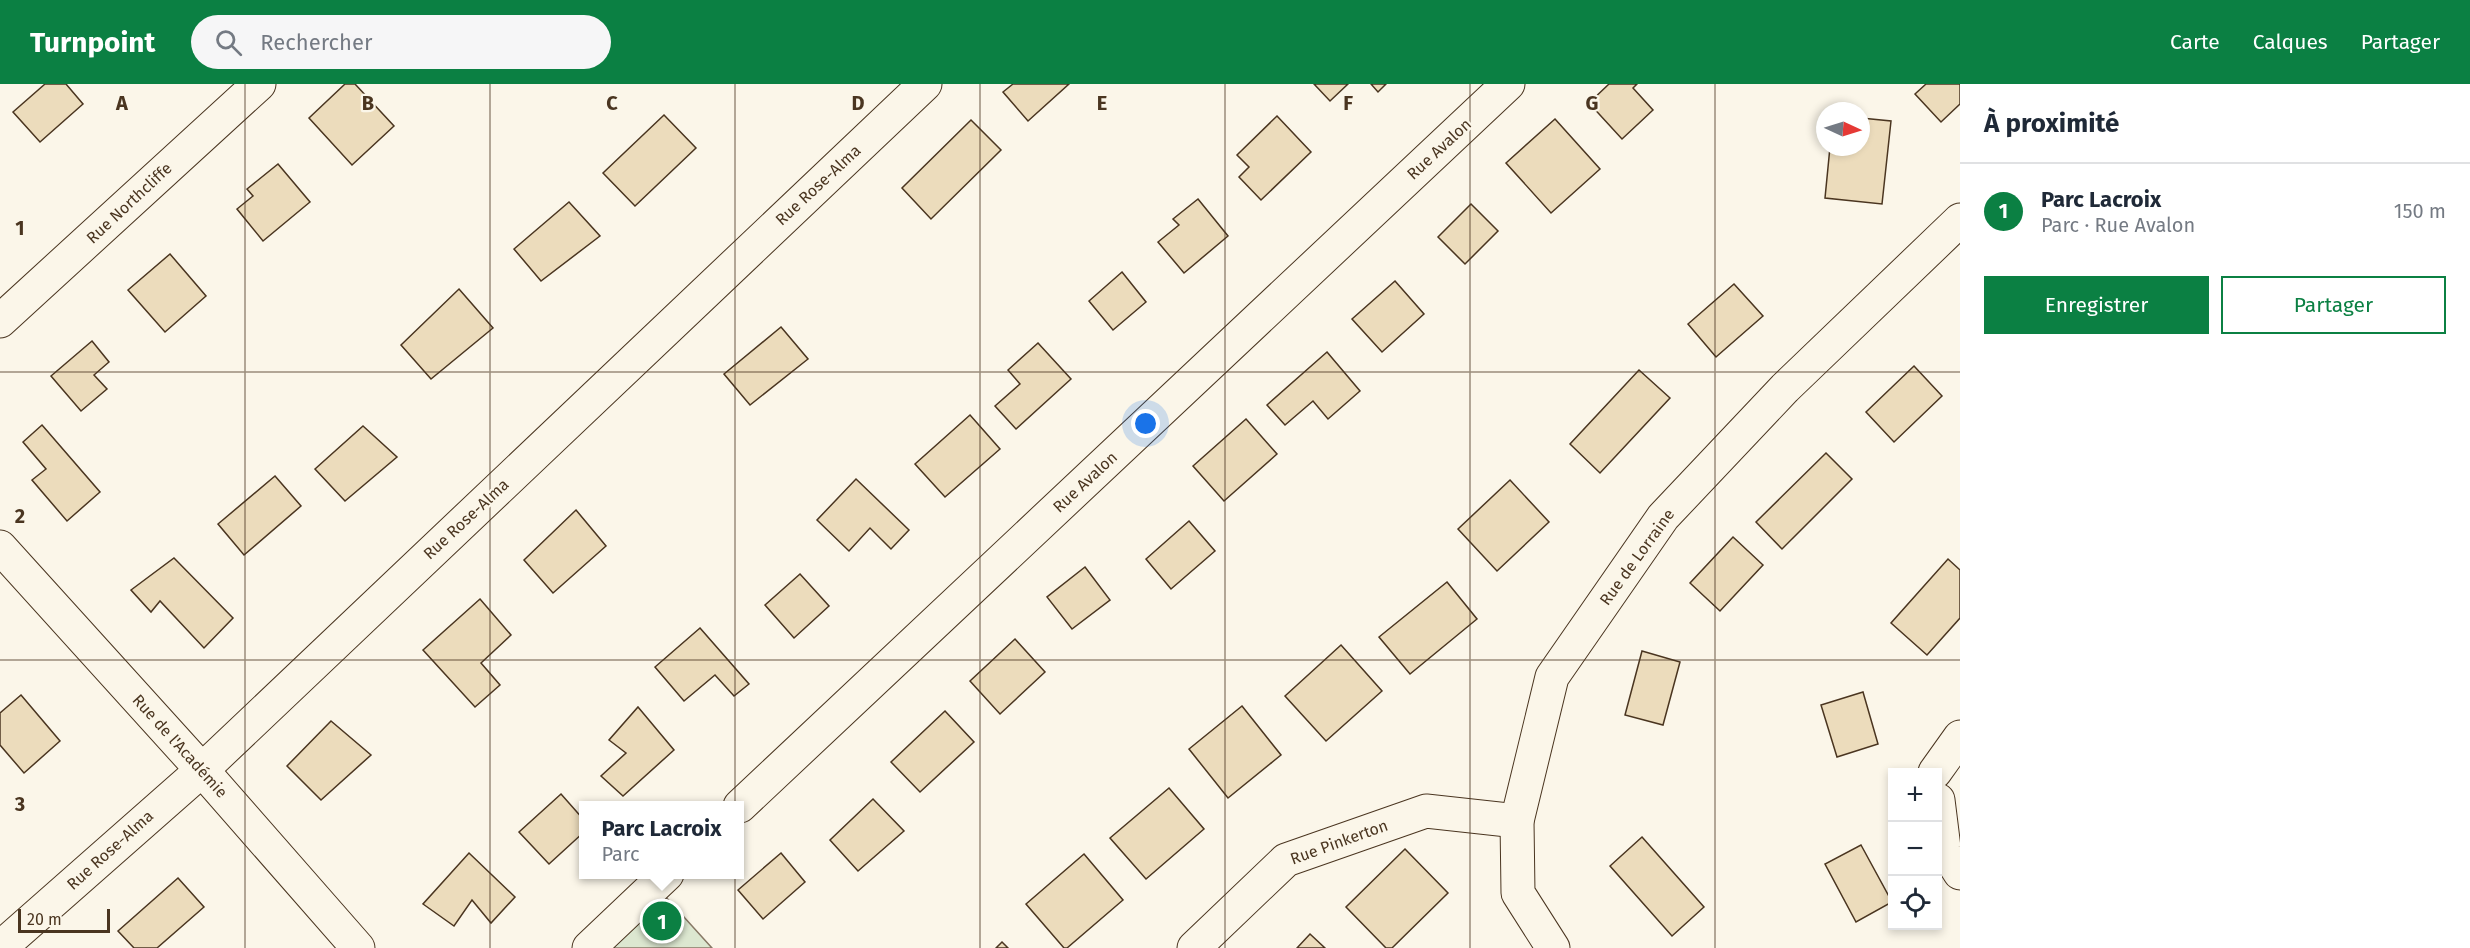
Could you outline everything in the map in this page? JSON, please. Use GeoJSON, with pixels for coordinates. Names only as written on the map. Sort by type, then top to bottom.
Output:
{"type":"FeatureCollection","features":[{"type":"Feature","properties":{"kind":"street","name":"Rue Northcliffe"},"geometry":{"type":"LineString","coordinates":[[0,321],[259,84]]}},
{"type":"Feature","properties":{"kind":"street","name":"Rue Rose-Alma"},"geometry":{"type":"LineString","coordinates":[[0,948],[202,770],[925,84]]}},
{"type":"Feature","properties":{"kind":"street","name":"Rue Avalon"},"geometry":{"type":"LineString","coordinates":[[744,802],[1508,84]]}},
{"type":"Feature","properties":{"kind":"street","name":"Rue de Lorraine"},"geometry":{"type":"LineString","coordinates":[[1553,948],[1518,893],[1517,821],[1552,677],[1663,517],[1785,388],[1960,220]]}},
{"type":"Feature","properties":{"kind":"street","name":"Rue de l'Académie"},"geometry":{"type":"LineString","coordinates":[[0,547],[202,770],[358,948]]}},
{"type":"Feature","properties":{"kind":"street"},"geometry":{"type":"LineString","coordinates":[[1938,768],[1960,736]]}},
{"type":"Feature","properties":{"kind":"street","name":"Rue Pinkerton"},"geometry":{"type":"LineString","coordinates":[[1194,948],[1286,860],[1426,811],[1517,821]]}},
{"type":"Feature","properties":{"kind":"street"},"geometry":{"type":"LineString","coordinates":[[1941,822],[1944,848],[1960,873]]}},
{"type":"Feature","properties":{"kind":"street"},"geometry":{"type":"LineString","coordinates":[[589,948],[662,879]]}},
{"type":"Feature","properties":{"kind":"green space"},"geometry":{"type":"Polygon","coordinates":[[[664,895],[712,948],[606,948],[664,895]]]}},
{"type":"Feature","properties":{"kind":"building"},"geometry":{"type":"Polygon","coordinates":[[[45,84],[66,84],[83,104],[40,142],[13,112],[45,84]]]}},
{"type":"Feature","properties":{"kind":"building"},"geometry":{"type":"Polygon","coordinates":[[[345,84],[355,84],[394,126],[352,165],[309,118],[345,84]]]}},
{"type":"Feature","properties":{"kind":"building"},"geometry":{"type":"Polygon","coordinates":[[[1013,84],[1069,84],[1028,121],[1003,92],[1013,84]]]}},
{"type":"Feature","properties":{"kind":"building"},"geometry":{"type":"Polygon","coordinates":[[[1314,84],[1348,84],[1330,101],[1314,84]]]}},
{"type":"Feature","properties":{"kind":"building"},"geometry":{"type":"Polygon","coordinates":[[[1371,84],[1386,84],[1378,92],[1371,84]]]}},
{"type":"Feature","properties":{"kind":"building"},"geometry":{"type":"Polygon","coordinates":[[[1609,84],[1637,84],[1633,88],[1653,110],[1622,139],[1589,103],[1609,84]]]}},
{"type":"Feature","properties":{"kind":"building"},"geometry":{"type":"Polygon","coordinates":[[[1926,84],[1960,84],[1960,104],[1941,122],[1915,94],[1926,84]]]}},
{"type":"Feature","properties":{"kind":"building"},"geometry":{"type":"Polygon","coordinates":[[[664,115],[696,148],[635,206],[603,173],[664,115]]]}},
{"type":"Feature","properties":{"kind":"building"},"geometry":{"type":"Polygon","coordinates":[[[1277,116],[1311,152],[1261,200],[1239,177],[1249,167],[1237,155],[1277,116]]]}},
{"type":"Feature","properties":{"kind":"building"},"geometry":{"type":"Polygon","coordinates":[[[1555,119],[1600,169],[1551,213],[1506,163],[1555,119]]]}},
{"type":"Feature","properties":{"kind":"building"},"geometry":{"type":"Polygon","coordinates":[[[1870,119],[1891,121],[1882,204],[1825,198],[1829,156],[1870,156],[1870,119]]]}},
{"type":"Feature","properties":{"kind":"building"},"geometry":{"type":"Polygon","coordinates":[[[971,120],[1001,150],[931,219],[902,188],[971,120]]]}},
{"type":"Feature","properties":{"kind":"building"},"geometry":{"type":"Polygon","coordinates":[[[278,164],[310,202],[263,241],[237,209],[253,196],[247,189],[278,164]]]}},
{"type":"Feature","properties":{"kind":"building"},"geometry":{"type":"Polygon","coordinates":[[[1198,199],[1228,236],[1184,273],[1158,242],[1179,225],[1173,219],[1198,199]]]}},
{"type":"Feature","properties":{"kind":"building"},"geometry":{"type":"Polygon","coordinates":[[[569,202],[600,236],[541,281],[514,249],[569,202]]]}},
{"type":"Feature","properties":{"kind":"building"},"geometry":{"type":"Polygon","coordinates":[[[1471,204],[1498,231],[1465,264],[1438,237],[1471,204]]]}},
{"type":"Feature","properties":{"kind":"building"},"geometry":{"type":"Polygon","coordinates":[[[170,254],[206,296],[165,332],[128,290],[170,254]]]}},
{"type":"Feature","properties":{"kind":"building"},"geometry":{"type":"Polygon","coordinates":[[[1122,272],[1146,302],[1113,330],[1089,301],[1122,272]]]}},
{"type":"Feature","properties":{"kind":"building"},"geometry":{"type":"Polygon","coordinates":[[[1395,281],[1424,314],[1382,352],[1352,319],[1395,281]]]}},
{"type":"Feature","properties":{"kind":"building"},"geometry":{"type":"Polygon","coordinates":[[[1734,284],[1763,316],[1716,357],[1688,324],[1734,284]]]}},
{"type":"Feature","properties":{"kind":"building"},"geometry":{"type":"Polygon","coordinates":[[[459,289],[493,328],[431,379],[401,345],[459,289]]]}},
{"type":"Feature","properties":{"kind":"building"},"geometry":{"type":"Polygon","coordinates":[[[781,327],[808,359],[750,405],[724,374],[781,327]]]}},
{"type":"Feature","properties":{"kind":"building"},"geometry":{"type":"Polygon","coordinates":[[[92,341],[109,362],[94,375],[107,389],[81,411],[51,376],[92,341]]]}},
{"type":"Feature","properties":{"kind":"building"},"geometry":{"type":"Polygon","coordinates":[[[1038,343],[1071,379],[1016,429],[995,406],[1020,384],[1008,370],[1038,343]]]}},
{"type":"Feature","properties":{"kind":"building"},"geometry":{"type":"Polygon","coordinates":[[[1327,352],[1360,391],[1328,419],[1313,401],[1285,425],[1267,405],[1327,352]]]}},
{"type":"Feature","properties":{"kind":"building"},"geometry":{"type":"Polygon","coordinates":[[[1914,366],[1942,396],[1894,442],[1866,412],[1914,366]]]}},
{"type":"Feature","properties":{"kind":"building"},"geometry":{"type":"Polygon","coordinates":[[[1639,370],[1670,398],[1600,473],[1570,444],[1639,370]]]}},
{"type":"Feature","properties":{"kind":"building"},"geometry":{"type":"Polygon","coordinates":[[[970,415],[1000,449],[945,497],[915,464],[970,415]]]}},
{"type":"Feature","properties":{"kind":"building"},"geometry":{"type":"Polygon","coordinates":[[[1246,419],[1277,454],[1224,501],[1193,466],[1246,419]]]}},
{"type":"Feature","properties":{"kind":"building"},"geometry":{"type":"Polygon","coordinates":[[[42,425],[100,492],[67,521],[32,480],[46,469],[23,442],[42,425]]]}},
{"type":"Feature","properties":{"kind":"building"},"geometry":{"type":"Polygon","coordinates":[[[363,426],[397,457],[345,501],[315,469],[363,426]]]}},
{"type":"Feature","properties":{"kind":"building"},"geometry":{"type":"Polygon","coordinates":[[[1826,453],[1852,479],[1782,549],[1756,522],[1826,453]]]}},
{"type":"Feature","properties":{"kind":"building"},"geometry":{"type":"Polygon","coordinates":[[[275,476],[301,506],[244,555],[218,524],[275,476]]]}},
{"type":"Feature","properties":{"kind":"building"},"geometry":{"type":"Polygon","coordinates":[[[856,479],[909,530],[891,549],[870,528],[849,551],[817,520],[856,479]]]}},
{"type":"Feature","properties":{"kind":"building"},"geometry":{"type":"Polygon","coordinates":[[[1510,480],[1549,522],[1497,571],[1458,529],[1510,480]]]}},
{"type":"Feature","properties":{"kind":"building"},"geometry":{"type":"Polygon","coordinates":[[[576,510],[606,546],[553,593],[524,560],[576,510]]]}},
{"type":"Feature","properties":{"kind":"building"},"geometry":{"type":"Polygon","coordinates":[[[1189,521],[1215,551],[1171,589],[1146,559],[1189,521]]]}},
{"type":"Feature","properties":{"kind":"building"},"geometry":{"type":"Polygon","coordinates":[[[1733,537],[1763,565],[1720,611],[1690,583],[1733,537]]]}},
{"type":"Feature","properties":{"kind":"building"},"geometry":{"type":"Polygon","coordinates":[[[174,558],[233,618],[204,648],[160,601],[151,612],[131,590],[174,558]]]}},
{"type":"Feature","properties":{"kind":"building"},"geometry":{"type":"Polygon","coordinates":[[[1948,559],[1960,570],[1960,618],[1927,655],[1891,623],[1948,559]]]}},
{"type":"Feature","properties":{"kind":"building"},"geometry":{"type":"Polygon","coordinates":[[[1085,567],[1110,600],[1072,629],[1047,597],[1085,567]]]}},
{"type":"Feature","properties":{"kind":"building"},"geometry":{"type":"Polygon","coordinates":[[[800,574],[829,606],[794,638],[765,605],[800,574]]]}},
{"type":"Feature","properties":{"kind":"building"},"geometry":{"type":"Polygon","coordinates":[[[1447,582],[1477,619],[1410,674],[1379,637],[1447,582]]]}},
{"type":"Feature","properties":{"kind":"building"},"geometry":{"type":"Polygon","coordinates":[[[480,599],[511,635],[481,663],[500,685],[475,707],[423,650],[480,599]]]}},
{"type":"Feature","properties":{"kind":"building"},"geometry":{"type":"Polygon","coordinates":[[[700,628],[749,684],[734,696],[715,675],[684,701],[655,667],[700,628]]]}},
{"type":"Feature","properties":{"kind":"building"},"geometry":{"type":"Polygon","coordinates":[[[1015,639],[1045,672],[1000,714],[970,681],[1015,639]]]}},
{"type":"Feature","properties":{"kind":"building"},"geometry":{"type":"Polygon","coordinates":[[[1341,645],[1382,691],[1326,741],[1285,696],[1341,645]]]}},
{"type":"Feature","properties":{"kind":"building"},"geometry":{"type":"Polygon","coordinates":[[[1642,651],[1680,662],[1663,725],[1625,715],[1642,651]]]}},
{"type":"Feature","properties":{"kind":"building"},"geometry":{"type":"Polygon","coordinates":[[[1863,692],[1878,744],[1837,757],[1821,705],[1863,692]]]}},
{"type":"Feature","properties":{"kind":"building"},"geometry":{"type":"Polygon","coordinates":[[[21,695],[60,741],[24,773],[0,745],[0,713],[21,695]]]}},
{"type":"Feature","properties":{"kind":"building"},"geometry":{"type":"Polygon","coordinates":[[[1242,706],[1281,755],[1228,798],[1189,749],[1242,706]]]}},
{"type":"Feature","properties":{"kind":"building"},"geometry":{"type":"Polygon","coordinates":[[[638,707],[674,750],[623,796],[601,776],[626,753],[609,740],[638,707]]]}},
{"type":"Feature","properties":{"kind":"building"},"geometry":{"type":"Polygon","coordinates":[[[945,711],[974,742],[920,792],[891,762],[945,711]]]}},
{"type":"Feature","properties":{"kind":"building"},"geometry":{"type":"Polygon","coordinates":[[[331,721],[371,755],[321,800],[287,766],[331,721]]]}},
{"type":"Feature","properties":{"kind":"building"},"geometry":{"type":"Polygon","coordinates":[[[1169,788],[1204,829],[1146,879],[1110,838],[1169,788]]]}},
{"type":"Feature","properties":{"kind":"building"},"geometry":{"type":"Polygon","coordinates":[[[561,794],[579,814],[579,837],[549,864],[519,832],[561,794]]]}},
{"type":"Feature","properties":{"kind":"building"},"geometry":{"type":"Polygon","coordinates":[[[873,799],[904,831],[858,871],[830,840],[873,799]]]}},
{"type":"Feature","properties":{"kind":"building"},"geometry":{"type":"Polygon","coordinates":[[[1642,837],[1704,907],[1672,936],[1610,866],[1642,837]]]}},
{"type":"Feature","properties":{"kind":"building"},"geometry":{"type":"Polygon","coordinates":[[[1861,845],[1888,895],[1888,904],[1856,922],[1825,864],[1861,845]]]}},
{"type":"Feature","properties":{"kind":"building"},"geometry":{"type":"Polygon","coordinates":[[[1405,849],[1448,893],[1392,948],[1386,948],[1346,907],[1405,849]]]}},
{"type":"Feature","properties":{"kind":"building"},"geometry":{"type":"Polygon","coordinates":[[[469,853],[515,897],[491,923],[472,900],[454,926],[423,904],[469,853]]]}},
{"type":"Feature","properties":{"kind":"building"},"geometry":{"type":"Polygon","coordinates":[[[781,853],[805,882],[763,919],[738,890],[781,853]]]}},
{"type":"Feature","properties":{"kind":"building"},"geometry":{"type":"Polygon","coordinates":[[[1084,854],[1123,900],[1067,948],[1064,948],[1026,904],[1084,854]]]}},
{"type":"Feature","properties":{"kind":"building"},"geometry":{"type":"Polygon","coordinates":[[[178,878],[204,907],[157,948],[134,948],[118,931],[178,878]]]}},
{"type":"Feature","properties":{"kind":"building"},"geometry":{"type":"Polygon","coordinates":[[[1310,934],[1325,948],[1297,948],[1310,934]]]}},
{"type":"Feature","properties":{"kind":"building"},"geometry":{"type":"Polygon","coordinates":[[[1002,942],[1008,948],[996,948],[1002,942]]]}},
{"type":"Feature","properties":{"kind":"place","name":"Parc Lacroix"},"geometry":{"type":"Point","coordinates":[662,921]}}]}
